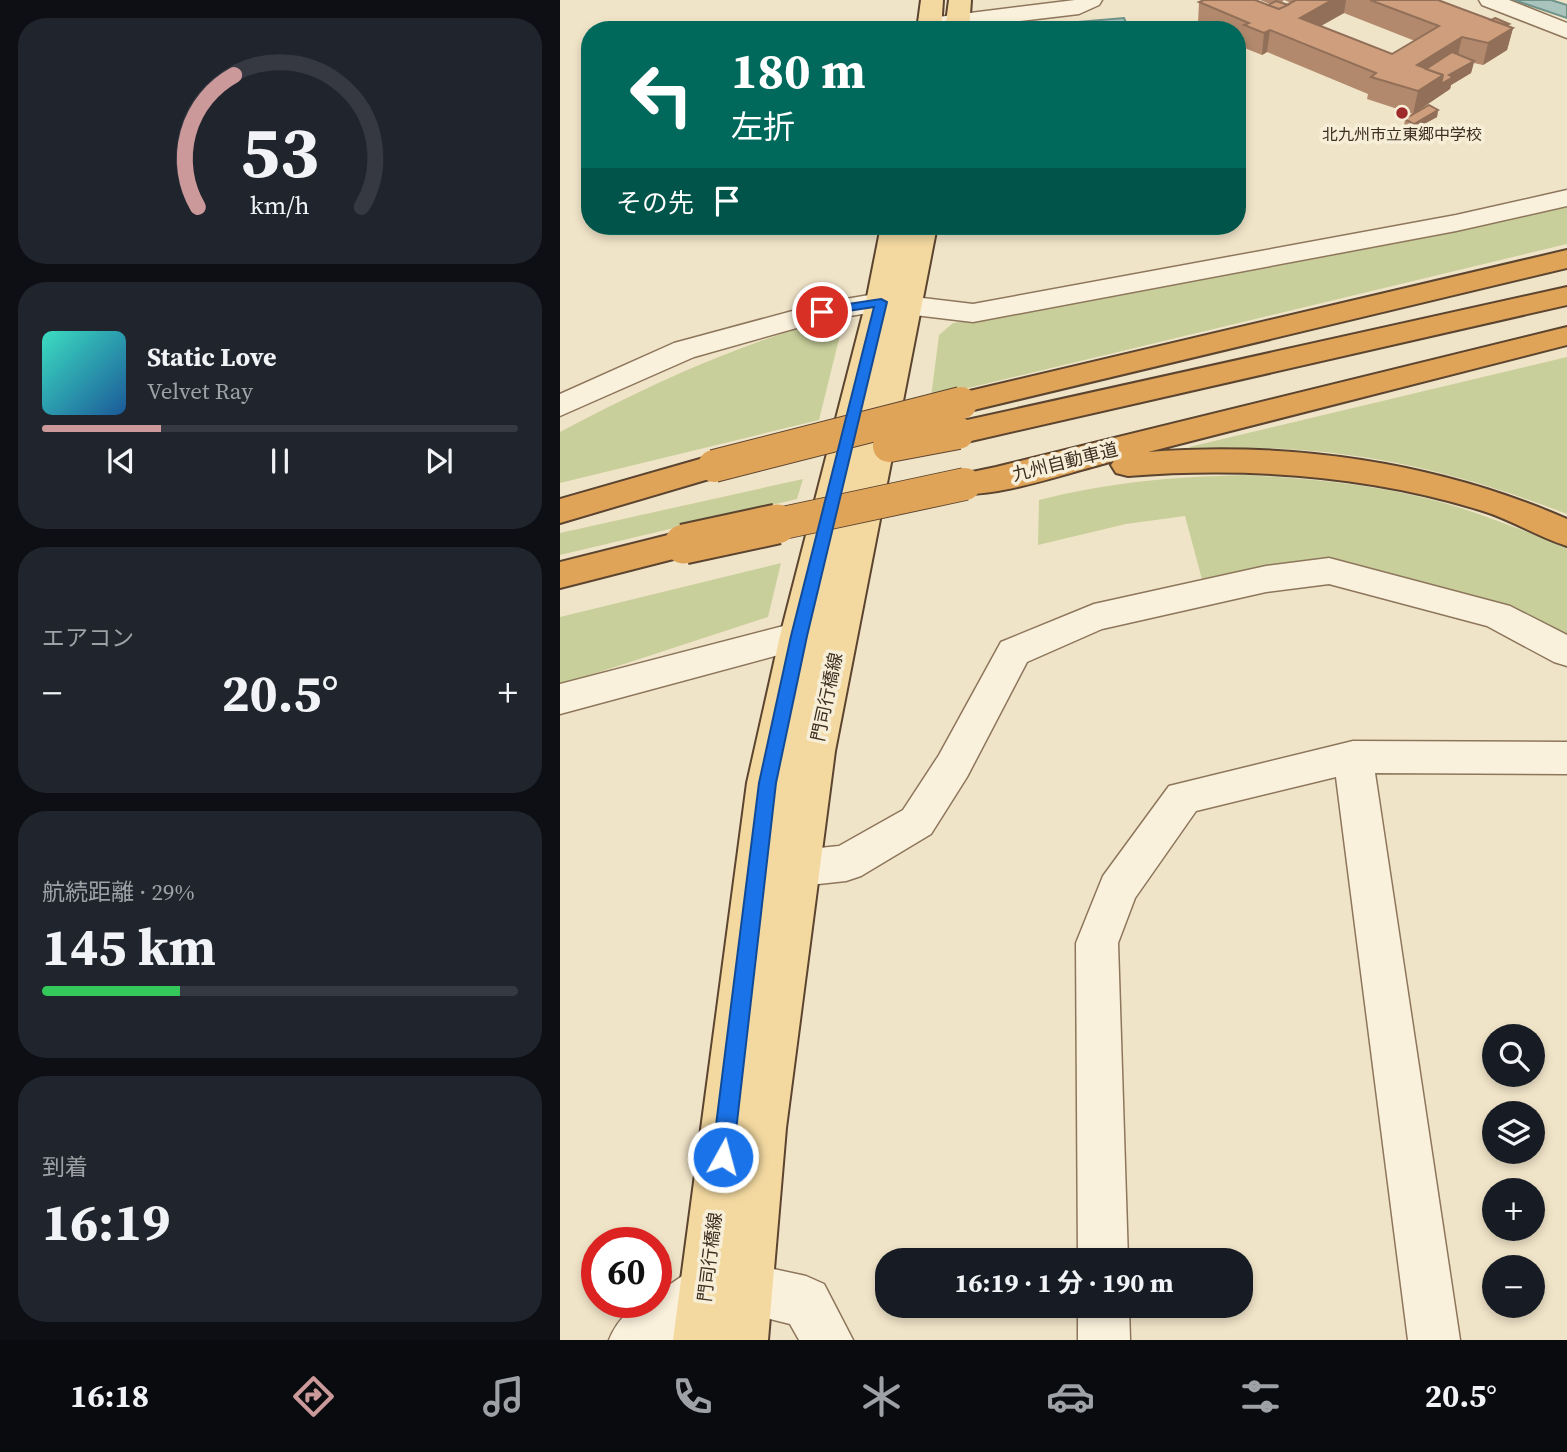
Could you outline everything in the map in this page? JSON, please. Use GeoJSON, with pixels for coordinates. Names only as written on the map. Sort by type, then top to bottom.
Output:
{"type":"FeatureCollection","features":[{"type":"Feature","properties":{"kind":"highway"},"geometry":{"type":"LineString","coordinates":[[959,418],[1567,259]]}},
{"type":"Feature","properties":{"kind":"highway"},"geometry":{"type":"LineString","coordinates":[[560,512],[711,474],[959,418],[1567,296]]}},
{"type":"Feature","properties":{"kind":"highway","name":"九州自動車道"},"geometry":{"type":"LineString","coordinates":[[560,575],[684,544],[980,482],[1567,336]]}},
{"type":"Feature","properties":{"kind":"highway"},"geometry":{"type":"LineString","coordinates":[[980,482],[1167,461],[1265,460],[1368,473],[1494,503],[1567,534]]}},
{"type":"Feature","properties":{"kind":"main road"},"geometry":{"type":"LineString","coordinates":[[930,21],[932,0]]}},
{"type":"Feature","properties":{"kind":"main road","name":"門司行橋線"},"geometry":{"type":"LineString","coordinates":[[700,1340],[726,1289],[761,1128],[815,751],[895,303],[895,235]]}},
{"type":"Feature","properties":{"kind":"main road","name":"門司行橋線"},"geometry":{"type":"LineString","coordinates":[[741,1340],[726,1289],[768,783],[799,636],[895,303],[920,235]]}},
{"type":"Feature","properties":{"kind":"street"},"geometry":{"type":"LineString","coordinates":[[958,18],[1079,7],[1091,0]]}},
{"type":"Feature","properties":{"kind":"street"},"geometry":{"type":"LineString","coordinates":[[1490,0],[1567,31]]}},
{"type":"Feature","properties":{"kind":"street"},"geometry":{"type":"LineString","coordinates":[[560,406],[684,349],[822,312],[895,303],[973,313],[1456,223],[1567,198]]}},
{"type":"Feature","properties":{"kind":"street"},"geometry":{"type":"LineString","coordinates":[[800,869],[846,863],[917,822],[953,766],[1014,652],[1094,617],[1266,579],[1329,571],[1497,615],[1567,652]]}},
{"type":"Feature","properties":{"kind":"street"},"geometry":{"type":"LineString","coordinates":[[560,699],[799,636]]}},
{"type":"Feature","properties":{"kind":"street"},"geometry":{"type":"LineString","coordinates":[[1353,757],[1434,1340]]}},
{"type":"Feature","properties":{"kind":"street"},"geometry":{"type":"LineString","coordinates":[[1103,1248],[1097,943],[1118,889],[1183,798],[1353,757],[1567,758]]}},
{"type":"Feature","properties":{"kind":"street"},"geometry":{"type":"LineString","coordinates":[[635,1340],[726,1289],[806,1302],[827,1340]]}},
{"type":"Feature","properties":{"kind":"street"},"geometry":{"type":"LineString","coordinates":[[1104,1318],[1104,1340]]}},
{"type":"Feature","properties":{"kind":"green space"},"geometry":{"type":"Polygon","coordinates":[[[1567,207],[1567,244],[931,397],[939,335],[953,323],[1303,260],[1567,207]]]}},
{"type":"Feature","properties":{"kind":"green space"},"geometry":{"type":"Polygon","coordinates":[[[806,326],[840,335],[819,420],[560,483],[560,432],[681,373],[806,326]]]}},
{"type":"Feature","properties":{"kind":"green space"},"geometry":{"type":"Polygon","coordinates":[[[1567,357],[1567,514],[1474,482],[1383,461],[1290,449],[1189,447],[1567,357]]]}},
{"type":"Feature","properties":{"kind":"green space"},"geometry":{"type":"Polygon","coordinates":[[[1244,475],[1326,481],[1435,500],[1567,547],[1567,645],[1335,573],[1204,587],[1185,516],[1126,524],[1038,545],[1039,500],[1141,482],[1244,475]]]}},
{"type":"Feature","properties":{"kind":"green space"},"geometry":{"type":"Polygon","coordinates":[[[803,479],[797,499],[560,555],[560,533],[803,479]]]}},
{"type":"Feature","properties":{"kind":"green space"},"geometry":{"type":"Polygon","coordinates":[[[781,563],[768,617],[560,685],[560,617],[781,563]]]}},
{"type":"Feature","properties":{"kind":"water"},"geometry":{"type":"Polygon","coordinates":[[[1514,0],[1551,0],[1567,5],[1567,18],[1514,0]]]}},
{"type":"Feature","properties":{"kind":"water"},"geometry":{"type":"Polygon","coordinates":[[[1124,18],[1125,21],[1089,21],[1124,18]]]}},
{"type":"Feature","properties":{"kind":"building"},"geometry":{"type":"Polygon","coordinates":[[[1255,0],[1279,9],[1296,0],[1332,0],[1300,18],[1392,54],[1439,26],[1370,0],[1438,0],[1513,28],[1488,43],[1462,37],[1417,65],[1443,75],[1418,91],[1371,77],[1376,73],[1270,30],[1264,33],[1246,26],[1249,23],[1246,21],[1199,2],[1255,0]]]}},
{"type":"Feature","properties":{"kind":"building"},"geometry":{"type":"Polygon","coordinates":[[[1276,1],[1288,5],[1279,9],[1268,5],[1276,1]]]}},
{"type":"Feature","properties":{"kind":"building"},"geometry":{"type":"Polygon","coordinates":[[[1495,18],[1509,24],[1491,20],[1495,18]]]}},
{"type":"Feature","properties":{"kind":"building"},"geometry":{"type":"Polygon","coordinates":[[[1452,52],[1474,61],[1449,75],[1453,77],[1441,84],[1443,75],[1426,69],[1452,52]]]}},
{"type":"Feature","properties":{"kind":"building"},"geometry":{"type":"Polygon","coordinates":[[[1429,105],[1438,110],[1414,124],[1405,119],[1429,105]]]}},
{"type":"Feature","properties":{"kind":"place","name":"北九州市立東郷中学校"},"geometry":{"type":"Point","coordinates":[1402,113]}},
{"type":"Feature","properties":{"kind":"route"},"geometry":{"type":"LineString","coordinates":[[723,1157],[768,783],[799,636],[881,302],[822,312]]}}]}
